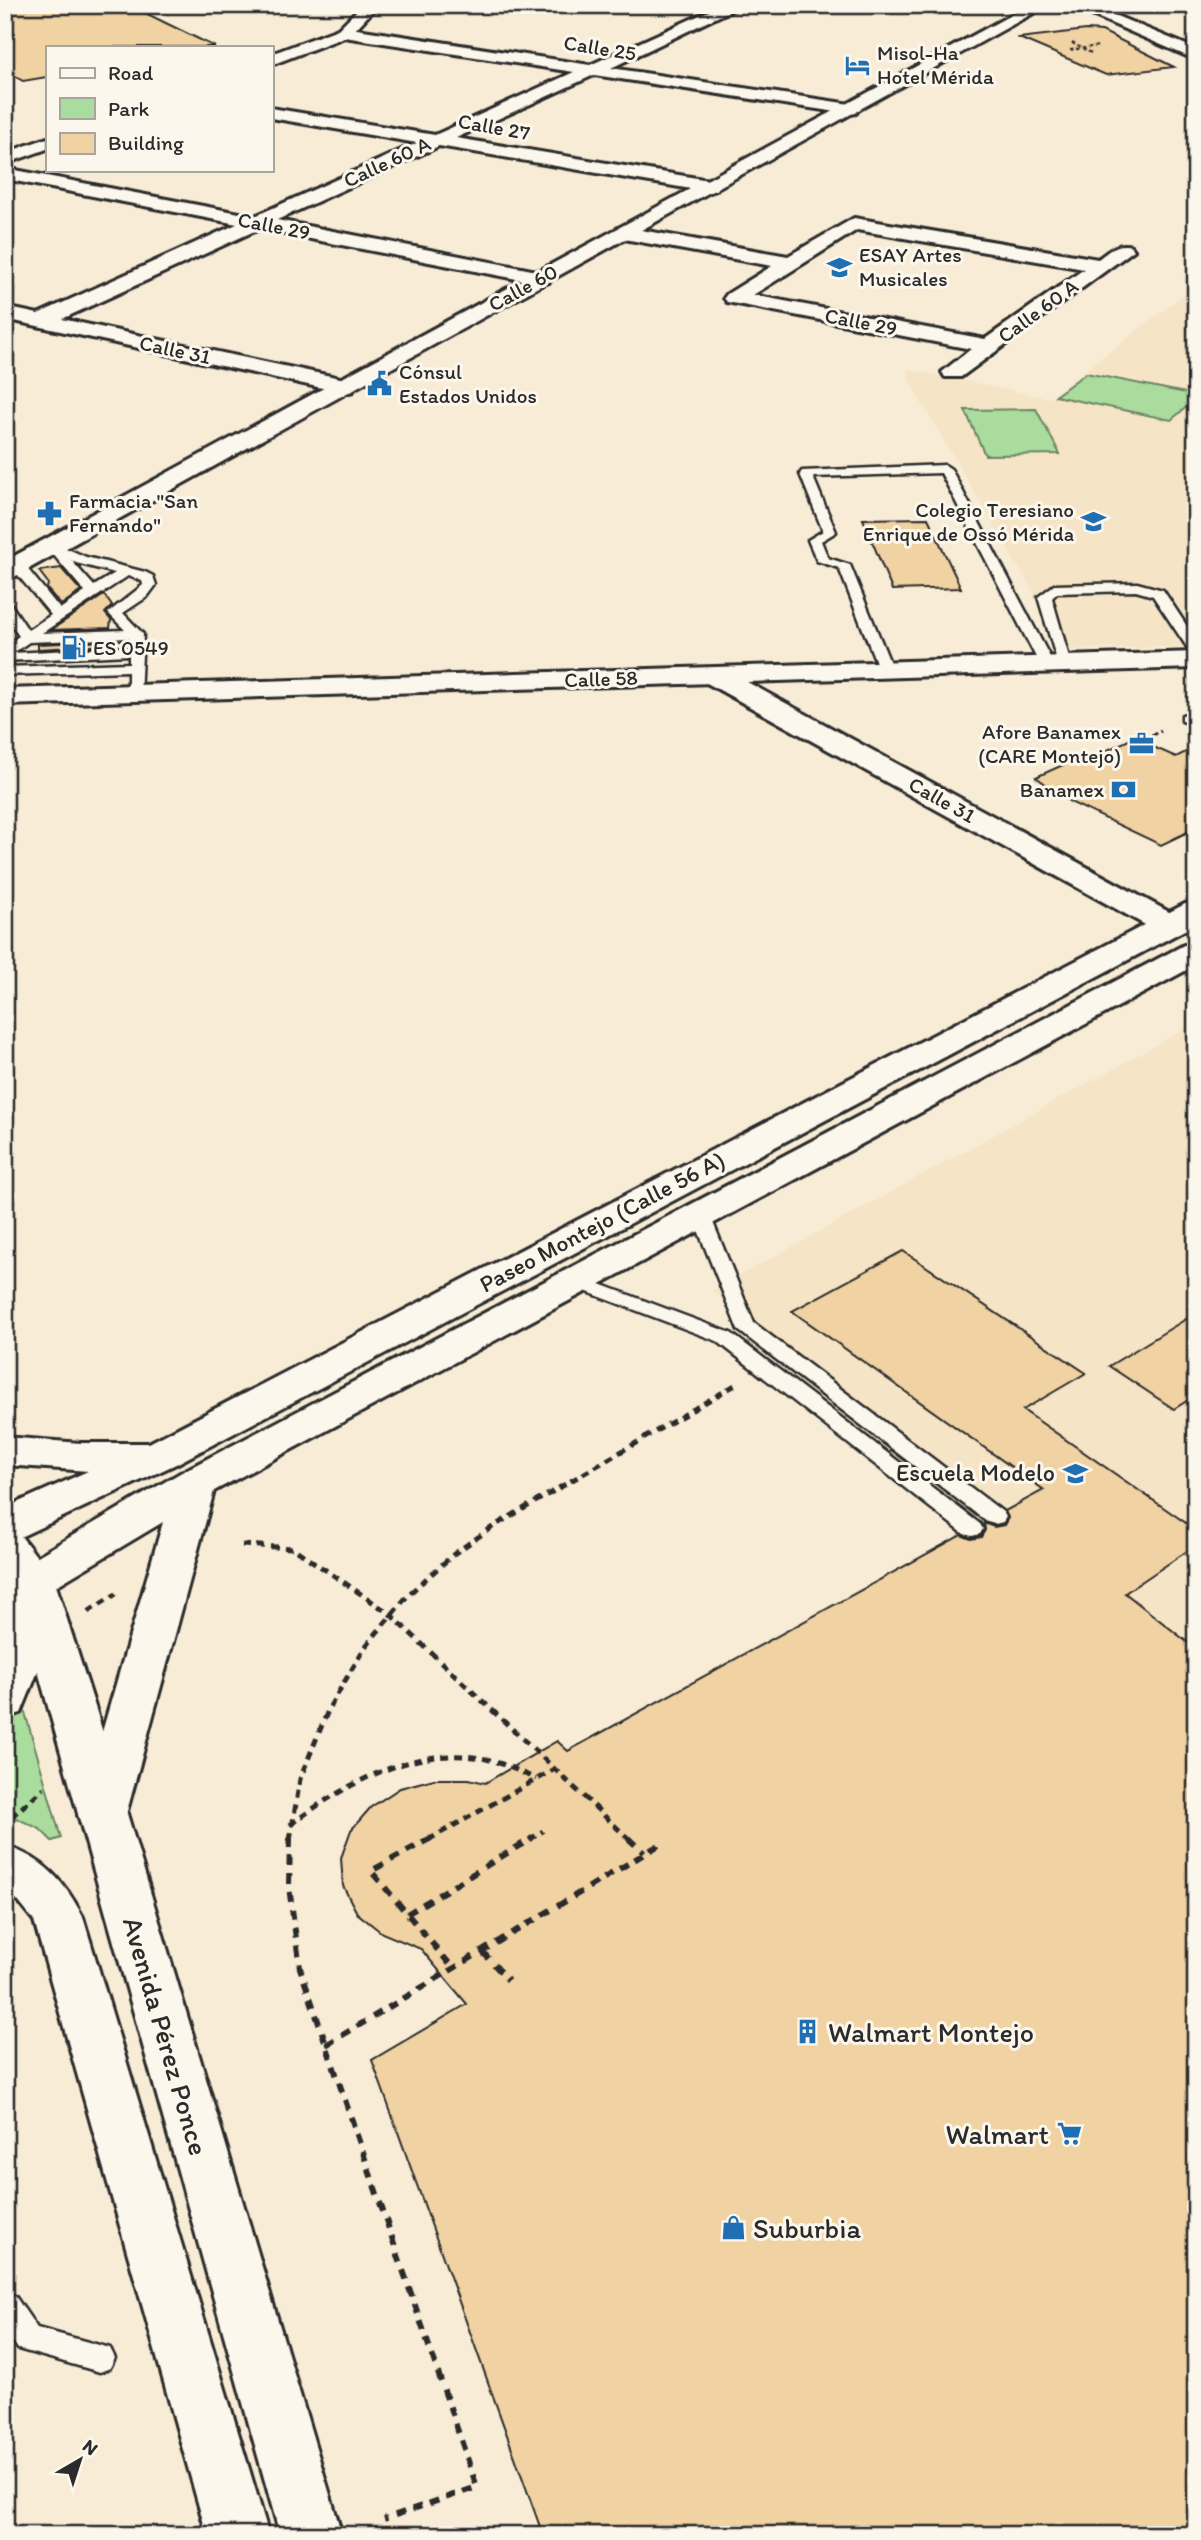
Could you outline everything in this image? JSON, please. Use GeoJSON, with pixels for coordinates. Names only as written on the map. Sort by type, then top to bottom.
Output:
{"type":"FeatureCollection","features":[{"type":"Feature","properties":{"kind":"street"},"geometry":{"type":"LineString","coordinates":[[273,59],[344,32],[371,5]]}},
{"type":"Feature","properties":{"kind":"street","name":"Calle 60 A"},"geometry":{"type":"LineString","coordinates":[[40,321],[735,5]]}},
{"type":"Feature","properties":{"kind":"street","name":"Calle 60"},"geometry":{"type":"LineString","coordinates":[[11,569],[1041,5]]}},
{"type":"Feature","properties":{"kind":"street"},"geometry":{"type":"LineString","coordinates":[[1076,5],[1196,55]]}},
{"type":"Feature","properties":{"kind":"street"},"geometry":{"type":"LineString","coordinates":[[1117,5],[1196,39]]}},
{"type":"Feature","properties":{"kind":"street","name":"Calle 25"},"geometry":{"type":"LineString","coordinates":[[344,32],[850,109]]}},
{"type":"Feature","properties":{"kind":"street","name":"Calle 27"},"geometry":{"type":"LineString","coordinates":[[273,113],[709,186]]}},
{"type":"Feature","properties":{"kind":"street"},"geometry":{"type":"LineString","coordinates":[[5,159],[46,143]]}},
{"type":"Feature","properties":{"kind":"street","name":"Calle 29"},"geometry":{"type":"LineString","coordinates":[[5,173],[542,278]]}},
{"type":"Feature","properties":{"kind":"street"},"geometry":{"type":"LineString","coordinates":[[632,229],[797,259],[854,224],[1101,266]]}},
{"type":"Feature","properties":{"kind":"street","name":"Calle 60 A"},"geometry":{"type":"LineString","coordinates":[[953,372],[1124,250]]}},
{"type":"Feature","properties":{"kind":"street","name":"Calle 29"},"geometry":{"type":"LineString","coordinates":[[797,259],[734,299],[989,346]]}},
{"type":"Feature","properties":{"kind":"street","name":"Calle 31"},"geometry":{"type":"LineString","coordinates":[[5,313],[345,386]]}},
{"type":"Feature","properties":{"kind":"street","name":"Calle 58"},"geometry":{"type":"LineString","coordinates":[[5,697],[136,680],[715,676],[1196,660]]}},
{"type":"Feature","properties":{"kind":"street","name":"Calle 31"},"geometry":{"type":"LineString","coordinates":[[715,676],[1182,918]]}},
{"type":"Feature","properties":{"kind":"street","name":"Paseo Montejo (Calle 56 A)"},"geometry":{"type":"LineString","coordinates":[[5,1526],[161,1454],[1182,918]]}},
{"type":"Feature","properties":{"kind":"street","name":"Paseo Montejo (Calle 56 A)"},"geometry":{"type":"LineString","coordinates":[[14,1573],[195,1483],[1191,960]]}},
{"type":"Feature","properties":{"kind":"street"},"geometry":{"type":"LineString","coordinates":[[5,1451],[81,1457],[161,1454]]}},
{"type":"Feature","properties":{"kind":"street"},"geometry":{"type":"LineString","coordinates":[[102,1815],[195,1483]]}},
{"type":"Feature","properties":{"kind":"street"},"geometry":{"type":"LineString","coordinates":[[5,1701],[17,1665],[14,1573]]}},
{"type":"Feature","properties":{"kind":"street","name":"Avenida Pérez Ponce"},"geometry":{"type":"LineString","coordinates":[[14,1573],[102,1815],[311,2535]]}},
{"type":"Feature","properties":{"kind":"street"},"geometry":{"type":"LineString","coordinates":[[5,1865],[22,1872],[43,1891],[58,1917],[238,2535]]}},
{"type":"Feature","properties":{"kind":"lane"},"geometry":{"type":"LineString","coordinates":[[886,670],[844,565],[823,561],[814,540],[830,532],[806,474],[945,469],[1055,664]]}},
{"type":"Feature","properties":{"kind":"lane"},"geometry":{"type":"LineString","coordinates":[[5,671],[136,680],[136,634],[115,612],[124,603],[145,594],[150,585],[148,579],[81,561],[52,546]]}},
{"type":"Feature","properties":{"kind":"lane"},"geometry":{"type":"LineString","coordinates":[[52,546],[93,593]]}},
{"type":"Feature","properties":{"kind":"lane"},"geometry":{"type":"LineString","coordinates":[[11,569],[59,617]]}},
{"type":"Feature","properties":{"kind":"lane"},"geometry":{"type":"LineString","coordinates":[[5,655],[126,571]]}},
{"type":"Feature","properties":{"kind":"lane"},"geometry":{"type":"LineString","coordinates":[[1055,664],[1045,597],[1054,589],[1137,587],[1158,593],[1196,650]]}},
{"type":"Feature","properties":{"kind":"lane"},"geometry":{"type":"LineString","coordinates":[[5,606],[27,638]]}},
{"type":"Feature","properties":{"kind":"lane"},"geometry":{"type":"LineString","coordinates":[[27,638],[136,634]]}},
{"type":"Feature","properties":{"kind":"lane"},"geometry":{"type":"LineString","coordinates":[[5,655],[137,651]]}},
{"type":"Feature","properties":{"kind":"lane"},"geometry":{"type":"LineString","coordinates":[[701,1215],[746,1326],[995,1517]]}},
{"type":"Feature","properties":{"kind":"lane"},"geometry":{"type":"LineString","coordinates":[[576,1281],[724,1337],[972,1529]]}},
{"type":"Feature","properties":{"kind":"lane"},"geometry":{"type":"LineString","coordinates":[[5,2305],[28,2339],[100,2358]]}},
{"type":"Feature","properties":{"kind":"path"},"geometry":{"type":"LineString","coordinates":[[1072,43],[1091,53]]}},
{"type":"Feature","properties":{"kind":"path"},"geometry":{"type":"LineString","coordinates":[[1070,50],[1100,46]]}},
{"type":"Feature","properties":{"kind":"path"},"geometry":{"type":"LineString","coordinates":[[384,2519],[477,2487],[300,1968],[291,1923],[288,1856],[296,1788],[320,1725],[337,1692],[389,1614],[444,1562],[497,1524],[736,1385]]}},
{"type":"Feature","properties":{"kind":"path"},"geometry":{"type":"LineString","coordinates":[[242,1545],[293,1548],[389,1614],[644,1853]]}},
{"type":"Feature","properties":{"kind":"path"},"geometry":{"type":"LineString","coordinates":[[290,1825],[314,1806],[349,1786],[379,1773],[432,1758],[480,1758],[506,1765],[536,1779]]}},
{"type":"Feature","properties":{"kind":"path"},"geometry":{"type":"LineString","coordinates":[[453,1968],[371,1871],[555,1769]]}},
{"type":"Feature","properties":{"kind":"path"},"geometry":{"type":"LineString","coordinates":[[11,1817],[46,1787]]}},
{"type":"Feature","properties":{"kind":"path"},"geometry":{"type":"LineString","coordinates":[[407,1913],[543,1831]]}},
{"type":"Feature","properties":{"kind":"path"},"geometry":{"type":"LineString","coordinates":[[326,2045],[659,1844]]}},
{"type":"Feature","properties":{"kind":"path"},"geometry":{"type":"LineString","coordinates":[[482,1951],[508,1980]]}},
{"type":"Feature","properties":{"kind":"shaded area","name":"Colegio Teresiano Enrique de Ossó Mérida"},"geometry":{"type":"Polygon","coordinates":[[[1196,285],[1196,646],[1067,650],[911,385],[907,369],[1049,398],[1196,285]]]}},
{"type":"Feature","properties":{"kind":"shaded area","name":"Escuela Modelo"},"geometry":{"type":"Polygon","coordinates":[[[1196,1023],[1196,1655],[712,1291],[1196,1023]]]}},
{"type":"Feature","properties":{"kind":"green space"},"geometry":{"type":"Polygon","coordinates":[[[1086,373],[1196,395],[1196,399],[1171,420],[1055,396],[1086,373]]]}},
{"type":"Feature","properties":{"kind":"green space"},"geometry":{"type":"Polygon","coordinates":[[[1036,409],[1060,454],[985,455],[965,410],[1036,409]]]}},
{"type":"Feature","properties":{"kind":"green space"},"geometry":{"type":"Polygon","coordinates":[[[20,1695],[61,1838],[52,1841],[40,1829],[5,1813],[5,1729],[20,1695]]]}},
{"type":"Feature","properties":{"kind":"building"},"geometry":{"type":"Polygon","coordinates":[[[5,5],[129,5],[213,46],[46,46],[46,77],[23,81],[5,71],[5,5]]]}},
{"type":"Feature","properties":{"kind":"building"},"geometry":{"type":"Polygon","coordinates":[[[1086,30],[1102,31],[1174,67],[1106,75],[1019,38],[1086,30]]]}},
{"type":"Feature","properties":{"kind":"building"},"geometry":{"type":"Polygon","coordinates":[[[928,518],[961,588],[892,590],[863,519],[928,518]]]}},
{"type":"Feature","properties":{"kind":"building"},"geometry":{"type":"Polygon","coordinates":[[[61,568],[81,591],[61,605],[47,589],[48,583],[39,571],[61,568]]]}},
{"type":"Feature","properties":{"kind":"building"},"geometry":{"type":"Polygon","coordinates":[[[104,595],[112,606],[105,613],[111,620],[110,628],[51,630],[104,595]]]}},
{"type":"Feature","properties":{"kind":"building"},"geometry":{"type":"Polygon","coordinates":[[[109,641],[108,645],[38,649],[38,644],[109,641]]]}},
{"type":"Feature","properties":{"kind":"building","name":"Banamex"},"geometry":{"type":"Polygon","coordinates":[[[1133,738],[1176,757],[1196,747],[1196,828],[1161,845],[1070,802],[1036,777],[1076,759],[1082,762],[1133,738]]]}},
{"type":"Feature","properties":{"kind":"building","name":"Walmart Montejo"},"geometry":{"type":"Polygon","coordinates":[[[903,1251],[1086,1373],[1023,1410],[1196,1530],[1196,1545],[1125,1593],[1196,1649],[1196,2535],[543,2535],[372,2060],[467,2004],[421,1949],[382,1933],[357,1913],[343,1886],[341,1858],[351,1830],[371,1807],[400,1788],[434,1779],[469,1779],[485,1783],[557,1741],[568,1751],[961,1535],[971,1539],[981,1537],[985,1530],[984,1523],[994,1527],[1004,1525],[1008,1518],[1005,1511],[1044,1490],[792,1311],[903,1251]]]}},
{"type":"Feature","properties":{"kind":"building"},"geometry":{"type":"Polygon","coordinates":[[[1196,1313],[1196,1395],[1174,1409],[1109,1366],[1196,1313]]]}},
{"type":"Feature","properties":{"kind":"place","name":"Misol-Ha Hotel Mérida"},"geometry":{"type":"Point","coordinates":[857,65]}},
{"type":"Feature","properties":{"kind":"place","name":"ESAY Artes Musicales"},"geometry":{"type":"Point","coordinates":[839,267]}},
{"type":"Feature","properties":{"kind":"place","name":"Cónsul Estados Unidos"},"geometry":{"type":"Point","coordinates":[379,384]}},
{"type":"Feature","properties":{"kind":"place","name":"Farmacia \"San Fernando\""},"geometry":{"type":"Point","coordinates":[49,513]}},
{"type":"Feature","properties":{"kind":"place","name":"Colegio Teresiano Enrique de Ossó Mérida"},"geometry":{"type":"Point","coordinates":[1094,522]}},
{"type":"Feature","properties":{"kind":"place","name":"ES 0549"},"geometry":{"type":"Point","coordinates":[73,648]}},
{"type":"Feature","properties":{"kind":"place","name":"Afore Banamex (CARE Montejo)"},"geometry":{"type":"Point","coordinates":[1141,744]}},
{"type":"Feature","properties":{"kind":"place","name":"Banamex"},"geometry":{"type":"Point","coordinates":[1124,790]}},
{"type":"Feature","properties":{"kind":"place","name":"Escuela Modelo"},"geometry":{"type":"Point","coordinates":[1075,1473]}},
{"type":"Feature","properties":{"kind":"place","name":"Walmart Montejo"},"geometry":{"type":"Point","coordinates":[808,2032]}},
{"type":"Feature","properties":{"kind":"place","name":"Walmart"},"geometry":{"type":"Point","coordinates":[1069,2134]}},
{"type":"Feature","properties":{"kind":"place","name":"Suburbia"},"geometry":{"type":"Point","coordinates":[733,2228]}}]}
